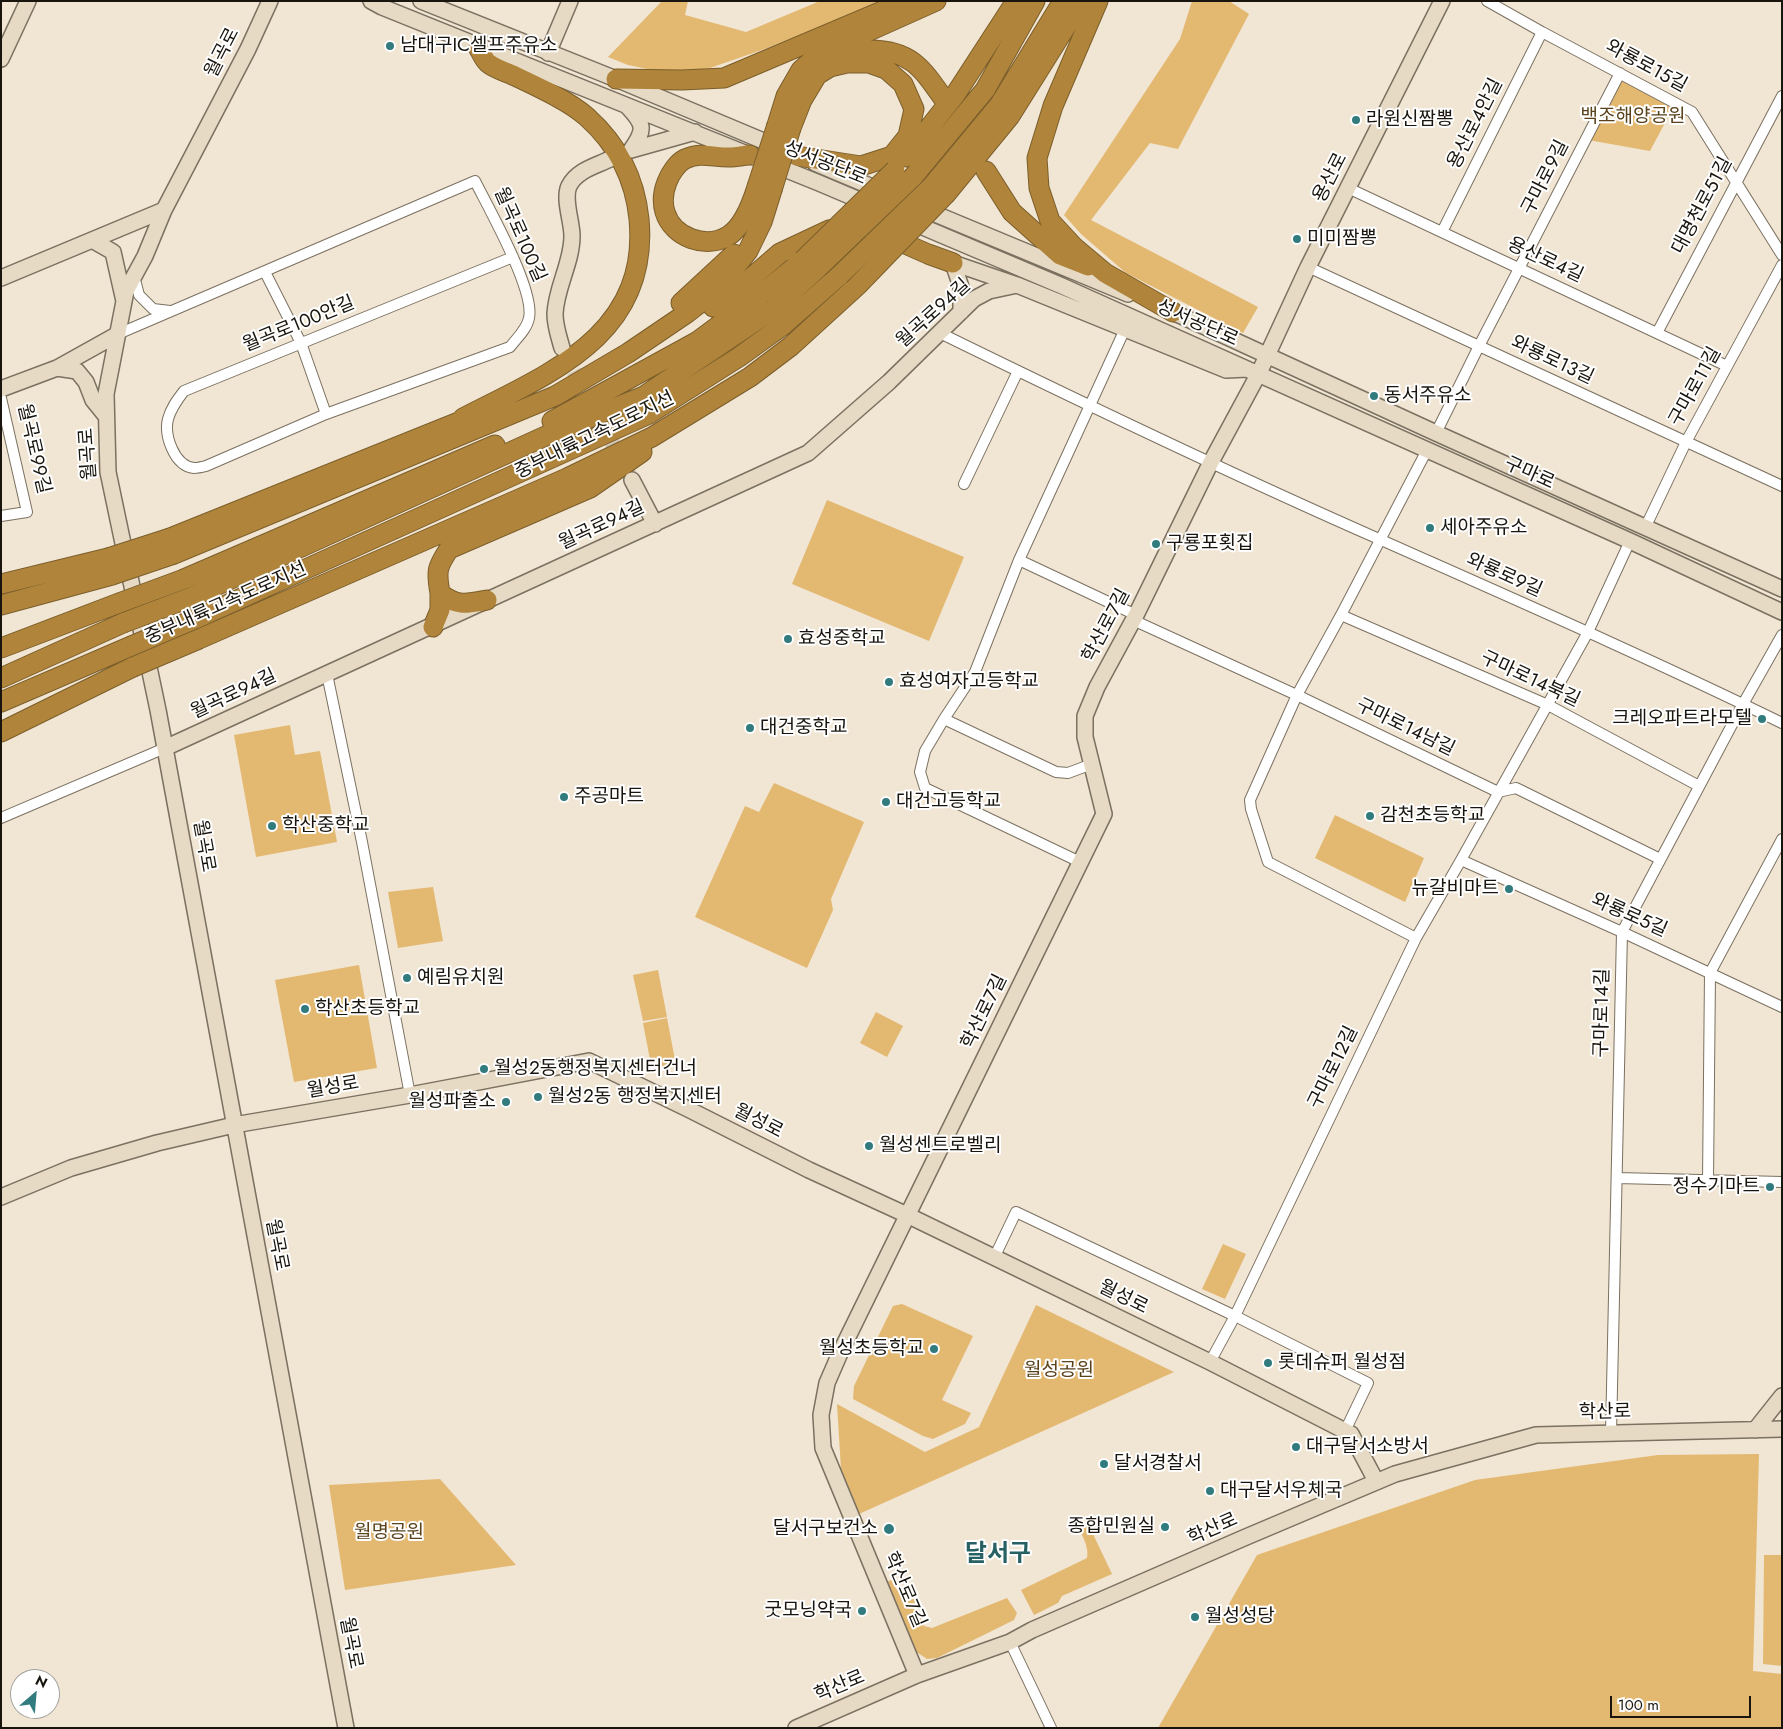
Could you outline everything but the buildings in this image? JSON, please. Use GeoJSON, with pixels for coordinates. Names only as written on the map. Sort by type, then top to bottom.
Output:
{"type":"FeatureCollection","features":[{"type":"Feature","properties":{"kind":"highway"},"geometry":{"type":"LineString","coordinates":[[616,79],[682,80],[724,78],[906,1]]}},
{"type":"Feature","properties":{"kind":"highway"},"geometry":{"type":"LineString","coordinates":[[784,127],[786,96],[801,70],[820,53],[936,1]]}},
{"type":"Feature","properties":{"kind":"highway"},"geometry":{"type":"LineString","coordinates":[[1,648],[184,578],[562,416],[698,342],[760,295],[811,264],[895,170],[955,95],[1016,1]]}},
{"type":"Feature","properties":{"kind":"highway","name":"중부내륙고속도로지선"},"geometry":{"type":"LineString","coordinates":[[1,678],[123,623],[189,598],[550,434],[644,396],[772,310],[811,264],[912,178],[985,90],[1035,1]]}},
{"type":"Feature","properties":{"kind":"highway","name":"중부내륙고속도로지선"},"geometry":{"type":"LineString","coordinates":[[1,702],[195,619],[648,414],[739,357],[782,326],[939,190],[1000,104],[1063,1]]}},
{"type":"Feature","properties":{"kind":"highway"},"geometry":{"type":"LineString","coordinates":[[433,627],[440,610],[438,565],[448,549],[590,488],[750,377],[791,346],[858,285],[939,190],[1010,116],[1082,1]]}},
{"type":"Feature","properties":{"kind":"highway"},"geometry":{"type":"LineString","coordinates":[[1098,1],[1053,106],[1037,158],[1039,188],[1050,221],[1074,247],[1105,273]]}},
{"type":"Feature","properties":{"kind":"highway"},"geometry":{"type":"LineString","coordinates":[[449,425],[558,368],[582,350],[610,323],[623,302],[634,278],[639,249],[637,199],[628,174],[612,143],[586,116],[563,101],[488,63],[478,47]]}},
{"type":"Feature","properties":{"kind":"highway"},"geometry":{"type":"LineString","coordinates":[[172,546],[449,425],[550,387],[678,306],[736,252],[755,217],[765,189],[791,98],[806,74],[824,57],[852,50],[882,50],[907,57],[927,75],[943,98]]}},
{"type":"Feature","properties":{"kind":"highway"},"geometry":{"type":"LineString","coordinates":[[784,127],[817,75],[830,68],[847,62],[869,63],[886,69],[904,84],[914,109],[908,136],[892,156],[861,166],[797,156]]}},
{"type":"Feature","properties":{"kind":"highway"},"geometry":{"type":"LineString","coordinates":[[750,154],[729,158],[695,155],[684,159],[669,177],[664,190],[665,213],[669,221],[690,240],[703,242],[716,240],[730,235],[765,189]]}},
{"type":"Feature","properties":{"kind":"highway"},"geometry":{"type":"LineString","coordinates":[[986,171],[1012,212],[1060,255],[1105,273],[1173,312]]}},
{"type":"Feature","properties":{"kind":"highway"},"geometry":{"type":"LineString","coordinates":[[1,605],[172,546],[432,446],[555,396],[628,353],[719,288],[748,251],[762,222],[765,189]]}},
{"type":"Feature","properties":{"kind":"highway"},"geometry":{"type":"LineString","coordinates":[[432,446],[557,406],[634,364],[743,285],[780,253],[829,230],[845,228],[890,236],[928,254],[954,263]]}},
{"type":"Feature","properties":{"kind":"highway"},"geometry":{"type":"LineString","coordinates":[[1,732],[133,667],[567,478],[652,437],[750,377]]}},
{"type":"Feature","properties":{"kind":"highway"},"geometry":{"type":"LineString","coordinates":[[1,584],[110,566]]}},
{"type":"Feature","properties":{"kind":"highway"},"geometry":{"type":"LineString","coordinates":[[440,593],[458,603],[467,604],[487,600]]}},
{"type":"Feature","properties":{"kind":"main road"},"geometry":{"type":"LineString","coordinates":[[1,59],[28,1]]}},
{"type":"Feature","properties":{"kind":"main road","name":"월곡로"},"geometry":{"type":"LineString","coordinates":[[270,1],[248,49],[164,210],[126,291],[106,394],[108,472],[165,748],[346,1728]]}},
{"type":"Feature","properties":{"kind":"main road","name":"성서공단로"},"geometry":{"type":"LineString","coordinates":[[371,1],[478,47],[626,104],[937,232],[1254,371]]}},
{"type":"Feature","properties":{"kind":"main road","name":"성서공단로"},"geometry":{"type":"LineString","coordinates":[[421,1],[616,79],[1025,252],[1173,312],[1268,355]]}},
{"type":"Feature","properties":{"kind":"main road"},"geometry":{"type":"LineString","coordinates":[[548,53],[570,1]]}},
{"type":"Feature","properties":{"kind":"main road","name":"용산로"},"geometry":{"type":"LineString","coordinates":[[1254,371],[1268,355],[1308,267],[1442,1]]}},
{"type":"Feature","properties":{"kind":"main road"},"geometry":{"type":"LineString","coordinates":[[626,104],[639,118],[642,126],[642,134],[631,150],[695,132]]}},
{"type":"Feature","properties":{"kind":"main road"},"geometry":{"type":"LineString","coordinates":[[562,348],[556,330],[555,314],[558,292],[571,255],[572,234],[567,205],[569,187],[580,173],[610,159]]}},
{"type":"Feature","properties":{"kind":"main road"},"geometry":{"type":"LineString","coordinates":[[2,275],[164,210]]}},
{"type":"Feature","properties":{"kind":"main road"},"geometry":{"type":"LineString","coordinates":[[92,240],[113,252],[124,302]]}},
{"type":"Feature","properties":{"kind":"main road"},"geometry":{"type":"LineString","coordinates":[[954,263],[1017,285],[1226,370],[1254,371]]}},
{"type":"Feature","properties":{"kind":"main road"},"geometry":{"type":"LineString","coordinates":[[954,263],[961,287],[960,312]]}},
{"type":"Feature","properties":{"kind":"main road","name":"월곡로94길"},"geometry":{"type":"LineString","coordinates":[[165,748],[433,627],[487,600],[808,453],[889,382],[974,299],[989,291],[1017,285]]}},
{"type":"Feature","properties":{"kind":"main road","name":"월곡로99길"},"geometry":{"type":"LineString","coordinates":[[1,389],[57,368],[118,334]]}},
{"type":"Feature","properties":{"kind":"main road","name":"구마로"},"geometry":{"type":"LineString","coordinates":[[1268,355],[1436,434],[1782,589]]}},
{"type":"Feature","properties":{"kind":"main road"},"geometry":{"type":"LineString","coordinates":[[57,368],[77,371],[86,382],[93,400],[106,416]]}},
{"type":"Feature","properties":{"kind":"main road","name":"구마로"},"geometry":{"type":"LineString","coordinates":[[1254,371],[1782,612]]}},
{"type":"Feature","properties":{"kind":"main road","name":"학산로7길"},"geometry":{"type":"LineString","coordinates":[[917,1675],[823,1448],[821,1414],[827,1383],[907,1215],[941,1150],[1104,814],[1085,737],[1085,716],[1097,687],[1135,617],[1254,371]]}},
{"type":"Feature","properties":{"kind":"main road"},"geometry":{"type":"LineString","coordinates":[[632,480],[655,524]]}},
{"type":"Feature","properties":{"kind":"main road","name":"월성로"},"geometry":{"type":"LineString","coordinates":[[1,1197],[72,1168],[157,1143],[234,1125],[410,1095],[589,1061],[809,1170],[907,1215],[1210,1362],[1351,1434],[1376,1481]]}},
{"type":"Feature","properties":{"kind":"main road"},"geometry":{"type":"LineString","coordinates":[[1755,1430],[1782,1396]]}},
{"type":"Feature","properties":{"kind":"main road","name":"학산로"},"geometry":{"type":"LineString","coordinates":[[796,1728],[917,1675],[1010,1642],[1032,1630],[1395,1474],[1536,1435],[1782,1429]]}},
{"type":"Feature","properties":{"kind":"street","name":"와룡로15길"},"geometry":{"type":"LineString","coordinates":[[1487,1],[1692,112],[1782,255]]}},
{"type":"Feature","properties":{"kind":"street","name":"용산로4안길"},"geometry":{"type":"LineString","coordinates":[[1442,232],[1542,32]]}},
{"type":"Feature","properties":{"kind":"street","name":"구마로9길"},"geometry":{"type":"LineString","coordinates":[[1436,434],[1479,346],[1620,73]]}},
{"type":"Feature","properties":{"kind":"street","name":"대명천로51길"},"geometry":{"type":"LineString","coordinates":[[1657,333],[1782,96]]}},
{"type":"Feature","properties":{"kind":"street","name":"월곡로100길"},"geometry":{"type":"LineString","coordinates":[[118,334],[475,180],[513,257],[530,306],[529,320],[510,346],[326,414],[222,460],[206,466],[193,468]]}},
{"type":"Feature","properties":{"kind":"street","name":"용산로4길"},"geometry":{"type":"LineString","coordinates":[[1348,188],[1727,366]]}},
{"type":"Feature","properties":{"kind":"street","name":"월곡로100안길"},"geometry":{"type":"LineString","coordinates":[[193,468],[181,462],[175,454],[168,436],[168,421],[174,403],[184,391],[513,257]]}},
{"type":"Feature","properties":{"kind":"street","name":"구마로11길"},"geometry":{"type":"LineString","coordinates":[[1645,528],[1686,442],[1782,265]]}},
{"type":"Feature","properties":{"kind":"street","name":"와룡로13길"},"geometry":{"type":"LineString","coordinates":[[1308,267],[1782,486]]}},
{"type":"Feature","properties":{"kind":"street"},"geometry":{"type":"LineString","coordinates":[[265,272],[301,343],[326,414]]}},
{"type":"Feature","properties":{"kind":"street"},"geometry":{"type":"LineString","coordinates":[[134,276],[139,296],[153,309],[171,311]]}},
{"type":"Feature","properties":{"kind":"street"},"geometry":{"type":"LineString","coordinates":[[1080,862],[925,788],[920,772],[925,751],[975,672],[1019,560],[1125,329]]}},
{"type":"Feature","properties":{"kind":"street","name":"와룡로9길"},"geometry":{"type":"LineString","coordinates":[[940,333],[1211,462],[1380,540],[1588,632],[1782,723]]}},
{"type":"Feature","properties":{"kind":"street"},"geometry":{"type":"LineString","coordinates":[[964,484],[1018,371]]}},
{"type":"Feature","properties":{"kind":"street","name":"월곡로99길"},"geometry":{"type":"LineString","coordinates":[[1,398],[27,512],[1,516]]}},
{"type":"Feature","properties":{"kind":"street"},"geometry":{"type":"LineString","coordinates":[[1416,938],[1268,862],[1251,809],[1250,800],[1297,696],[1342,615],[1427,450]]}},
{"type":"Feature","properties":{"kind":"street","name":"구마로12길"},"geometry":{"type":"LineString","coordinates":[[1210,1362],[1235,1316],[1416,938],[1588,632],[1630,542]]}},
{"type":"Feature","properties":{"kind":"street","name":"구마로14남길"},"geometry":{"type":"LineString","coordinates":[[1019,560],[1498,792],[1516,788],[1660,860]]}},
{"type":"Feature","properties":{"kind":"street","name":"구마로14북길"},"geometry":{"type":"LineString","coordinates":[[1342,615],[1548,705],[1699,786]]}},
{"type":"Feature","properties":{"kind":"street","name":"구마로14길"},"geometry":{"type":"LineString","coordinates":[[1611,1433],[1622,932],[1743,704],[1782,635]]}},
{"type":"Feature","properties":{"kind":"street"},"geometry":{"type":"LineString","coordinates":[[327,674],[362,842],[410,1095]]}},
{"type":"Feature","properties":{"kind":"street"},"geometry":{"type":"LineString","coordinates":[[944,719],[1056,772],[1068,774],[1092,764]]}},
{"type":"Feature","properties":{"kind":"street"},"geometry":{"type":"LineString","coordinates":[[1,818],[165,748]]}},
{"type":"Feature","properties":{"kind":"street"},"geometry":{"type":"LineString","coordinates":[[1708,1181],[1710,972],[1782,839]]}},
{"type":"Feature","properties":{"kind":"street","name":"와룡로5길"},"geometry":{"type":"LineString","coordinates":[[1461,860],[1710,972],[1782,1007]]}},
{"type":"Feature","properties":{"kind":"street"},"geometry":{"type":"LineString","coordinates":[[1617,1178],[1782,1182]]}},
{"type":"Feature","properties":{"kind":"street"},"geometry":{"type":"LineString","coordinates":[[994,1258],[1016,1212],[1235,1316],[1368,1383],[1345,1431]]}},
{"type":"Feature","properties":{"kind":"street"},"geometry":{"type":"LineString","coordinates":[[1010,1642],[1051,1728]]}},
{"type":"Feature","properties":{"kind":"green space"},"geometry":{"type":"Polygon","coordinates":[[[662,1],[688,1],[685,15],[746,32],[820,1],[888,1],[710,68],[672,74],[628,65],[608,57],[662,1]]]}},
{"type":"Feature","properties":{"kind":"green space"},"geometry":{"type":"Polygon","coordinates":[[[1192,1],[1229,1],[1249,14],[1178,149],[1150,143],[1091,220],[1258,307],[1243,333],[1126,273],[1081,234],[1064,215],[1180,39],[1192,1]]]}},
{"type":"Feature","properties":{"kind":"green space","name":"백조해양공원"},"geometry":{"type":"Polygon","coordinates":[[[1621,77],[1674,106],[1650,151],[1588,140],[1621,77]]]}},
{"type":"Feature","properties":{"kind":"green space"},"geometry":{"type":"Polygon","coordinates":[[[827,500],[964,557],[929,641],[792,584],[827,500]]]}},
{"type":"Feature","properties":{"kind":"green space"},"geometry":{"type":"Polygon","coordinates":[[[290,725],[295,755],[320,751],[337,842],[256,857],[234,735],[290,725]]]}},
{"type":"Feature","properties":{"kind":"green space"},"geometry":{"type":"Polygon","coordinates":[[[774,783],[864,822],[831,899],[833,910],[807,968],[695,917],[745,806],[759,812],[774,783]]]}},
{"type":"Feature","properties":{"kind":"green space"},"geometry":{"type":"Polygon","coordinates":[[[1335,815],[1424,858],[1405,902],[1315,858],[1335,815]]]}},
{"type":"Feature","properties":{"kind":"green space"},"geometry":{"type":"Polygon","coordinates":[[[433,887],[443,941],[398,948],[388,892],[433,887]]]}},
{"type":"Feature","properties":{"kind":"green space"},"geometry":{"type":"Polygon","coordinates":[[[359,965],[377,1068],[294,1082],[275,980],[359,965]]]}},
{"type":"Feature","properties":{"kind":"green space"},"geometry":{"type":"Polygon","coordinates":[[[658,970],[667,1017],[643,1021],[633,975],[658,970]]]}},
{"type":"Feature","properties":{"kind":"green space"},"geometry":{"type":"Polygon","coordinates":[[[876,1012],[903,1026],[887,1057],[860,1043],[876,1012]]]}},
{"type":"Feature","properties":{"kind":"green space"},"geometry":{"type":"Polygon","coordinates":[[[667,1018],[676,1065],[652,1070],[643,1023],[667,1018]]]}},
{"type":"Feature","properties":{"kind":"green space"},"geometry":{"type":"Polygon","coordinates":[[[1223,1244],[1246,1254],[1225,1299],[1202,1289],[1223,1244]]]}},
{"type":"Feature","properties":{"kind":"green space"},"geometry":{"type":"Polygon","coordinates":[[[902,1304],[973,1336],[942,1400],[971,1413],[965,1424],[933,1439],[923,1436],[853,1399],[854,1386],[893,1306],[902,1304]]]}},
{"type":"Feature","properties":{"kind":"green space","name":"월성공원"},"geometry":{"type":"Polygon","coordinates":[[[1036,1305],[1174,1372],[859,1514],[841,1469],[837,1404],[925,1452],[979,1427],[1036,1305]]]}},
{"type":"Feature","properties":{"kind":"green space"},"geometry":{"type":"Polygon","coordinates":[[[1759,1454],[1753,1671],[1782,1674],[1782,1728],[1158,1728],[1257,1555],[1475,1480],[1658,1455],[1759,1454]]]}},
{"type":"Feature","properties":{"kind":"green space","name":"월명공원"},"geometry":{"type":"Polygon","coordinates":[[[440,1479],[516,1565],[345,1590],[329,1485],[440,1479]]]}},
{"type":"Feature","properties":{"kind":"green space"},"geometry":{"type":"Polygon","coordinates":[[[1084,1515],[1112,1574],[1062,1596],[1058,1603],[1034,1615],[1021,1590],[1087,1558],[1086,1543],[1074,1518],[1084,1515]]]}},
{"type":"Feature","properties":{"kind":"green space"},"geometry":{"type":"Polygon","coordinates":[[[1764,1555],[1782,1555],[1782,1666],[1763,1664],[1764,1555]]]}},
{"type":"Feature","properties":{"kind":"green space"},"geometry":{"type":"Polygon","coordinates":[[[892,1580],[897,1590],[909,1586],[924,1626],[932,1628],[1007,1598],[1017,1613],[1014,1620],[937,1658],[927,1659],[912,1649],[882,1583],[892,1580]]]}},
{"type":"Feature","properties":{"kind":"tunnel"},"geometry":{"type":"LineString","coordinates":[[563,351],[632,480]]}},
{"type":"Feature","properties":{"kind":"place","name":"남대구IC셀프주유소"},"geometry":{"type":"Point","coordinates":[390,46]}},
{"type":"Feature","properties":{"kind":"place","name":"라원신짬뽕"},"geometry":{"type":"Point","coordinates":[1356,120]}},
{"type":"Feature","properties":{"kind":"place","name":"미미짬뽕"},"geometry":{"type":"Point","coordinates":[1297,239]}},
{"type":"Feature","properties":{"kind":"place","name":"동서주유소"},"geometry":{"type":"Point","coordinates":[1374,396]}},
{"type":"Feature","properties":{"kind":"place","name":"세아주유소"},"geometry":{"type":"Point","coordinates":[1430,528]}},
{"type":"Feature","properties":{"kind":"place","name":"구룡포횟집"},"geometry":{"type":"Point","coordinates":[1156,544]}},
{"type":"Feature","properties":{"kind":"place","name":"효성중학교"},"geometry":{"type":"Point","coordinates":[788,639]}},
{"type":"Feature","properties":{"kind":"place","name":"효성여자고등학교"},"geometry":{"type":"Point","coordinates":[889,682]}},
{"type":"Feature","properties":{"kind":"place","name":"크레오파트라모텔"},"geometry":{"type":"Point","coordinates":[1762,719]}},
{"type":"Feature","properties":{"kind":"place","name":"대건중학교"},"geometry":{"type":"Point","coordinates":[750,728]}},
{"type":"Feature","properties":{"kind":"place","name":"주공마트"},"geometry":{"type":"Point","coordinates":[564,797]}},
{"type":"Feature","properties":{"kind":"place","name":"대건고등학교"},"geometry":{"type":"Point","coordinates":[886,802]}},
{"type":"Feature","properties":{"kind":"place","name":"감천초등학교"},"geometry":{"type":"Point","coordinates":[1370,816]}},
{"type":"Feature","properties":{"kind":"place","name":"학산중학교"},"geometry":{"type":"Point","coordinates":[272,826]}},
{"type":"Feature","properties":{"kind":"place","name":"뉴갈비마트"},"geometry":{"type":"Point","coordinates":[1509,889]}},
{"type":"Feature","properties":{"kind":"place","name":"예림유치원"},"geometry":{"type":"Point","coordinates":[407,978]}},
{"type":"Feature","properties":{"kind":"place","name":"학산초등학교"},"geometry":{"type":"Point","coordinates":[305,1009]}},
{"type":"Feature","properties":{"kind":"place","name":"월성2동행정복지센터건너"},"geometry":{"type":"Point","coordinates":[484,1069]}},
{"type":"Feature","properties":{"kind":"place","name":"월성2동 행정복지센터"},"geometry":{"type":"Point","coordinates":[538,1097]}},
{"type":"Feature","properties":{"kind":"place","name":"월성파출소"},"geometry":{"type":"Point","coordinates":[506,1102]}},
{"type":"Feature","properties":{"kind":"place","name":"월성센트로벨리"},"geometry":{"type":"Point","coordinates":[869,1146]}},
{"type":"Feature","properties":{"kind":"place","name":"정수기마트"},"geometry":{"type":"Point","coordinates":[1770,1187]}},
{"type":"Feature","properties":{"kind":"place","name":"월성초등학교"},"geometry":{"type":"Point","coordinates":[934,1349]}},
{"type":"Feature","properties":{"kind":"place","name":"롯데슈퍼 월성점"},"geometry":{"type":"Point","coordinates":[1268,1363]}},
{"type":"Feature","properties":{"kind":"place","name":"대구달서소방서"},"geometry":{"type":"Point","coordinates":[1296,1447]}},
{"type":"Feature","properties":{"kind":"place","name":"달서경찰서"},"geometry":{"type":"Point","coordinates":[1104,1464]}},
{"type":"Feature","properties":{"kind":"place","name":"대구달서우체국"},"geometry":{"type":"Point","coordinates":[1210,1491]}},
{"type":"Feature","properties":{"kind":"place","name":"종합민원실"},"geometry":{"type":"Point","coordinates":[1165,1527]}},
{"type":"Feature","properties":{"kind":"place","name":"달서구보건소"},"geometry":{"type":"Point","coordinates":[889,1529]}},
{"type":"Feature","properties":{"kind":"place","name":"굿모닝약국"},"geometry":{"type":"Point","coordinates":[862,1611]}},
{"type":"Feature","properties":{"kind":"place","name":"월성성당"},"geometry":{"type":"Point","coordinates":[1195,1617]}},
{"type":"Feature","properties":{"kind":"district","name":"달서구"},"geometry":{"type":"Point","coordinates":[998,1555]}}]}
